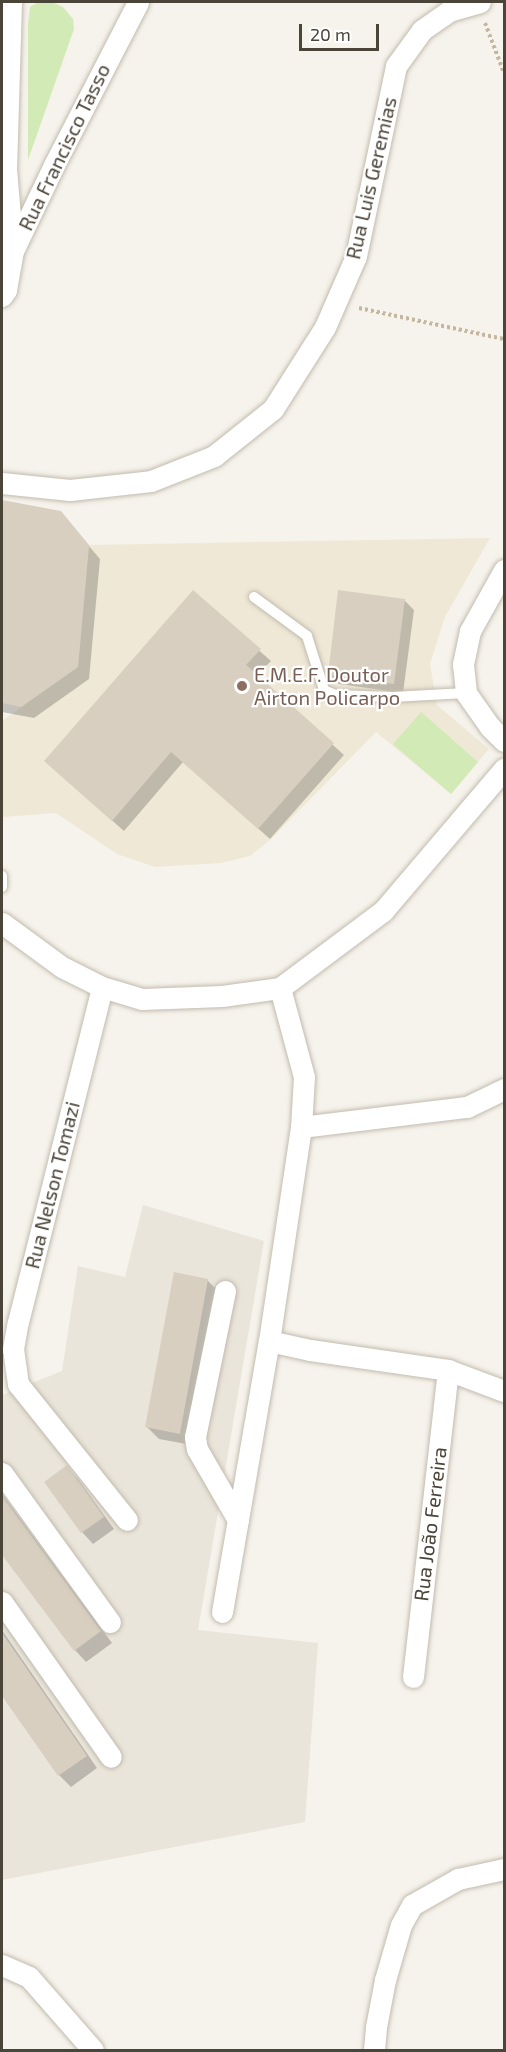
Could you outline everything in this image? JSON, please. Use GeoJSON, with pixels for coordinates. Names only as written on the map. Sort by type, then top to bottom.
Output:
{"type":"FeatureCollection","features":[{"type":"Feature","properties":{"kind":"street"},"geometry":{"type":"LineString","coordinates":[[11,2],[6,169],[13,251]]}},
{"type":"Feature","properties":{"kind":"street","name":"Rua Francisco Tasso"},"geometry":{"type":"LineString","coordinates":[[2,296],[6,290],[13,251],[54,165],[138,2]]}},
{"type":"Feature","properties":{"kind":"street","name":"Rua Luis Geremias"},"geometry":{"type":"LineString","coordinates":[[2,483],[70,490],[152,481],[214,456],[273,409],[325,327],[356,256],[396,66],[422,30],[449,11],[479,2]]}},
{"type":"Feature","properties":{"kind":"street"},"geometry":{"type":"LineString","coordinates":[[504,570],[470,630],[463,664],[466,693],[490,727],[504,741]]}},
{"type":"Feature","properties":{"kind":"street"},"geometry":{"type":"LineString","coordinates":[[2,922],[48,959],[102,987],[142,999],[222,996],[280,988],[383,911],[504,769]]}},
{"type":"Feature","properties":{"kind":"street","name":"Rua Nelson Tomazi"},"geometry":{"type":"LineString","coordinates":[[10,1384],[18,1322],[102,987]]}},
{"type":"Feature","properties":{"kind":"street"},"geometry":{"type":"LineString","coordinates":[[222,1612],[269,1341],[301,1127],[304,1077],[280,988]]}},
{"type":"Feature","properties":{"kind":"street"},"geometry":{"type":"LineString","coordinates":[[301,1127],[467,1107],[504,1089]]}},
{"type":"Feature","properties":{"kind":"street"},"geometry":{"type":"LineString","coordinates":[[225,1291],[195,1437],[197,1449],[238,1520]]}},
{"type":"Feature","properties":{"kind":"street"},"geometry":{"type":"LineString","coordinates":[[269,1341],[310,1350],[448,1370],[504,1391]]}},
{"type":"Feature","properties":{"kind":"street","name":"Rua João Ferreira"},"geometry":{"type":"LineString","coordinates":[[413,1677],[448,1370]]}},
{"type":"Feature","properties":{"kind":"street"},"geometry":{"type":"LineString","coordinates":[[10,1384],[127,1520]]}},
{"type":"Feature","properties":{"kind":"street"},"geometry":{"type":"LineString","coordinates":[[2,1473],[110,1622]]}},
{"type":"Feature","properties":{"kind":"street"},"geometry":{"type":"LineString","coordinates":[[2,1602],[111,1757]]}},
{"type":"Feature","properties":{"kind":"street"},"geometry":{"type":"LineString","coordinates":[[374,2050],[376,2027],[400,1925],[412,1905],[458,1879],[504,1869]]}},
{"type":"Feature","properties":{"kind":"street"},"geometry":{"type":"LineString","coordinates":[[2,1965],[29,1977],[93,2050]]}},
{"type":"Feature","properties":{"kind":"lane"},"geometry":{"type":"LineString","coordinates":[[254,597],[307,636],[324,690],[335,695],[392,698],[466,693]]}},
{"type":"Feature","properties":{"kind":"lane"},"geometry":{"type":"LineString","coordinates":[[2,876],[2,887]]}},
{"type":"Feature","properties":{"kind":"path"},"geometry":{"type":"LineString","coordinates":[[479,2],[504,73]]}},
{"type":"Feature","properties":{"kind":"path"},"geometry":{"type":"LineString","coordinates":[[336,304],[504,339]]}},
{"type":"Feature","properties":{"kind":"shaded area","name":"E.M.E.F. Doutor Airton Policarpo"},"geometry":{"type":"Polygon","coordinates":[[[490,538],[445,617],[430,664],[437,705],[489,749],[451,794],[376,732],[271,839],[250,856],[221,863],[155,867],[117,854],[56,813],[2,817],[2,721],[78,667],[89,545],[490,538]]]}},
{"type":"Feature","properties":{"kind":"shaded area"},"geometry":{"type":"Polygon","coordinates":[[[143,1205],[264,1241],[198,1630],[318,1643],[305,1822],[2,1880],[2,1395],[62,1371],[78,1266],[125,1277],[143,1205]]]}},
{"type":"Feature","properties":{"kind":"green space"},"geometry":{"type":"Polygon","coordinates":[[[38,2],[52,2],[63,7],[73,19],[74,29],[28,160],[28,24],[30,7],[38,2]]]}},
{"type":"Feature","properties":{"kind":"green space"},"geometry":{"type":"Polygon","coordinates":[[[421,712],[478,762],[451,794],[393,744],[421,712]]]}},
{"type":"Feature","properties":{"kind":"building"},"geometry":{"type":"Polygon","coordinates":[[[2,500],[61,511],[89,545],[78,667],[21,707],[2,703],[2,500]]]}},
{"type":"Feature","properties":{"kind":"building"},"geometry":{"type":"Polygon","coordinates":[[[193,590],[261,649],[246,665],[334,743],[258,829],[171,752],[112,821],[44,761],[193,590]]]}},
{"type":"Feature","properties":{"kind":"building"},"geometry":{"type":"Polygon","coordinates":[[[338,590],[405,599],[394,684],[328,675],[338,590]]]}},
{"type":"Feature","properties":{"kind":"building"},"geometry":{"type":"Polygon","coordinates":[[[174,1272],[208,1279],[180,1434],[145,1427],[174,1272]]]}},
{"type":"Feature","properties":{"kind":"building"},"geometry":{"type":"Polygon","coordinates":[[[67,1465],[104,1517],[81,1533],[44,1482],[67,1465]]]}},
{"type":"Feature","properties":{"kind":"building"},"geometry":{"type":"Polygon","coordinates":[[[2,1496],[101,1631],[74,1651],[2,1555],[2,1496]]]}},
{"type":"Feature","properties":{"kind":"building"},"geometry":{"type":"Polygon","coordinates":[[[2,1633],[87,1756],[58,1776],[2,1696],[2,1633]]]}},
{"type":"Feature","properties":{"kind":"place","name":"E.M.E.F. Doutor Airton Policarpo"},"geometry":{"type":"Point","coordinates":[242,686]}}]}
